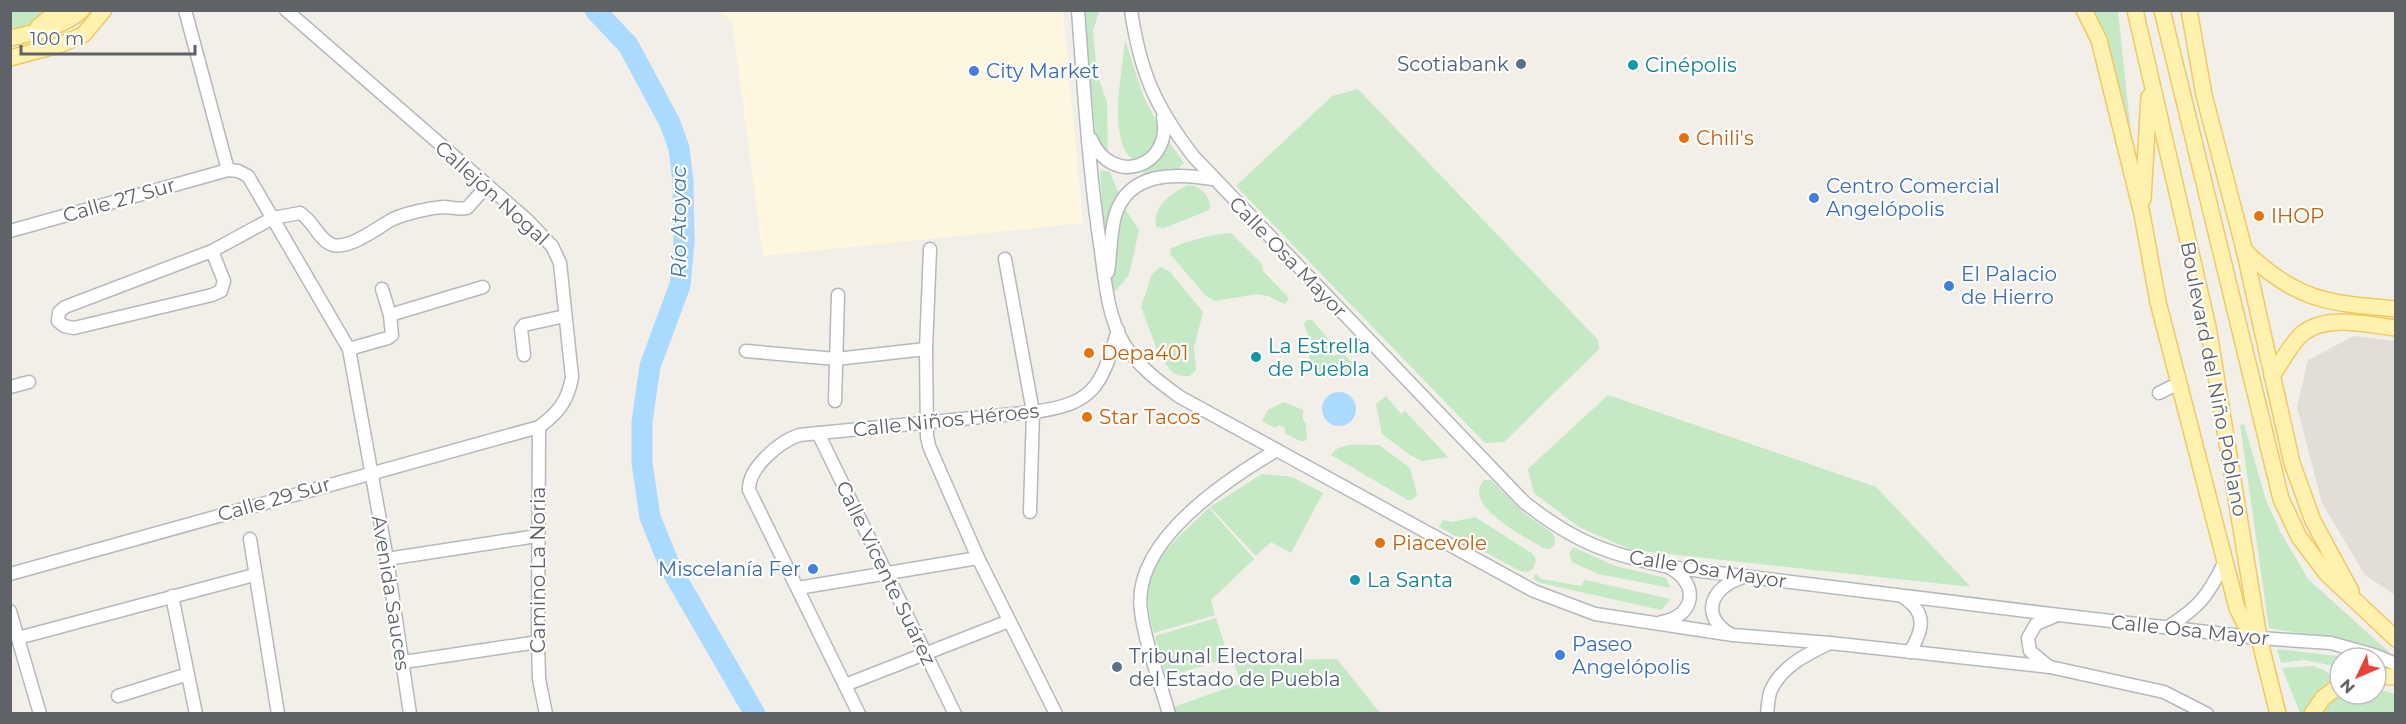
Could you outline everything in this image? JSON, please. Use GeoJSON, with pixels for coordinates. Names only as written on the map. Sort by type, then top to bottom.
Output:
{"type":"FeatureCollection","features":[{"type":"Feature","properties":{"kind":"main road"},"geometry":{"type":"LineString","coordinates":[[10,37],[35,28],[59,10]]}},
{"type":"Feature","properties":{"kind":"main road"},"geometry":{"type":"LineString","coordinates":[[10,37],[58,26],[70,21],[82,10]]}},
{"type":"Feature","properties":{"kind":"main road"},"geometry":{"type":"LineString","coordinates":[[10,57],[59,45],[83,35],[104,10]]}},
{"type":"Feature","properties":{"kind":"main road"},"geometry":{"type":"LineString","coordinates":[[2084,10],[2099,40],[2142,214],[2158,302],[2224,563],[2237,608],[2244,622],[2259,639]]}},
{"type":"Feature","properties":{"kind":"main road","name":"Boulevard del Niño Poblano"},"geometry":{"type":"LineString","coordinates":[[2135,10],[2208,327],[2259,639],[2278,714]]}},
{"type":"Feature","properties":{"kind":"main road","name":"Boulevard del Niño Poblano"},"geometry":{"type":"LineString","coordinates":[[2162,10],[2281,499],[2299,537],[2326,573],[2396,639]]}},
{"type":"Feature","properties":{"kind":"main road"},"geometry":{"type":"LineString","coordinates":[[2189,10],[2204,95],[2244,249],[2292,463],[2313,521],[2359,605]]}},
{"type":"Feature","properties":{"kind":"main road"},"geometry":{"type":"LineString","coordinates":[[2142,214],[2150,79]]}},
{"type":"Feature","properties":{"kind":"main road"},"geometry":{"type":"LineString","coordinates":[[2244,249],[2259,265],[2303,294],[2338,304],[2396,309]]}},
{"type":"Feature","properties":{"kind":"main road"},"geometry":{"type":"LineString","coordinates":[[2272,376],[2294,343],[2303,333],[2316,325],[2340,322],[2396,328]]}},
{"type":"Feature","properties":{"kind":"main road"},"geometry":{"type":"LineString","coordinates":[[2312,714],[2328,694]]}},
{"type":"Feature","properties":{"kind":"street"},"geometry":{"type":"LineString","coordinates":[[185,10],[228,170]]}},
{"type":"Feature","properties":{"kind":"street","name":"Callejón Nogal"},"geometry":{"type":"LineString","coordinates":[[286,10],[542,233],[552,246],[560,264],[563,317],[572,377],[570,391],[564,404],[538,427]]}},
{"type":"Feature","properties":{"kind":"street"},"geometry":{"type":"LineString","coordinates":[[1078,10],[1087,129],[1106,287],[1118,330],[1136,359],[1162,384],[1180,397],[1534,591],[1595,614],[1733,635],[2050,667],[2164,692],[2207,714]]}},
{"type":"Feature","properties":{"kind":"street","name":"Calle Osa Mayor"},"geometry":{"type":"LineString","coordinates":[[1131,10],[1138,51],[1146,77],[1162,114],[1194,157],[1524,502],[1569,535],[1632,559],[1669,567],[2259,639],[2331,643],[2374,655],[2396,664]]}},
{"type":"Feature","properties":{"kind":"street"},"geometry":{"type":"LineString","coordinates":[[1087,129],[1097,151],[1105,160],[1114,165],[1136,167],[1152,157],[1160,146],[1164,131],[1162,114]]}},
{"type":"Feature","properties":{"kind":"street","name":"Avenida Sauces"},"geometry":{"type":"LineString","coordinates":[[228,170],[238,171],[248,176],[349,349],[387,559],[410,714]]}},
{"type":"Feature","properties":{"kind":"street","name":"Calle 27 Sur"},"geometry":{"type":"LineString","coordinates":[[10,231],[228,170]]}},
{"type":"Feature","properties":{"kind":"street"},"geometry":{"type":"LineString","coordinates":[[1106,287],[1115,217],[1119,204],[1129,192],[1162,175],[1191,175],[1213,179]]}},
{"type":"Feature","properties":{"kind":"street"},"geometry":{"type":"LineString","coordinates":[[212,251],[224,281],[221,291],[212,296],[74,328],[64,326],[58,321],[59,312],[65,307],[212,251],[273,218],[300,213],[308,218],[324,239],[333,245],[345,244],[360,239],[400,217],[439,208],[467,208],[487,186]]}},
{"type":"Feature","properties":{"kind":"street"},"geometry":{"type":"LineString","coordinates":[[930,249],[926,349],[929,446],[978,558],[1056,714]]}},
{"type":"Feature","properties":{"kind":"street"},"geometry":{"type":"LineString","coordinates":[[1005,259],[1033,412],[1030,512]]}},
{"type":"Feature","properties":{"kind":"street"},"geometry":{"type":"LineString","coordinates":[[390,315],[483,287]]}},
{"type":"Feature","properties":{"kind":"street"},"geometry":{"type":"LineString","coordinates":[[349,349],[392,335],[390,315],[382,289]]}},
{"type":"Feature","properties":{"kind":"street"},"geometry":{"type":"LineString","coordinates":[[835,401],[838,295]]}},
{"type":"Feature","properties":{"kind":"street"},"geometry":{"type":"LineString","coordinates":[[524,355],[521,328],[524,325],[563,317]]}},
{"type":"Feature","properties":{"kind":"street","name":"Calle Niños Héroes"},"geometry":{"type":"LineString","coordinates":[[798,588],[749,490],[749,482],[774,448],[799,435],[1033,412],[1068,406],[1090,393],[1104,373],[1118,330]]}},
{"type":"Feature","properties":{"kind":"street"},"geometry":{"type":"LineString","coordinates":[[746,351],[836,359],[926,349]]}},
{"type":"Feature","properties":{"kind":"street"},"geometry":{"type":"LineString","coordinates":[[10,387],[28,382]]}},
{"type":"Feature","properties":{"kind":"street","name":"Calle 29 Sur"},"geometry":{"type":"LineString","coordinates":[[10,574],[538,427]]}},
{"type":"Feature","properties":{"kind":"street","name":"Camino La Noria"},"geometry":{"type":"LineString","coordinates":[[538,427],[539,680],[546,714]]}},
{"type":"Feature","properties":{"kind":"street","name":"Calle Vicente Suárez"},"geometry":{"type":"LineString","coordinates":[[818,433],[955,714]]}},
{"type":"Feature","properties":{"kind":"street"},"geometry":{"type":"LineString","coordinates":[[1169,714],[1140,611],[1140,594],[1145,572],[1168,535],[1182,521],[1224,485],[1277,450]]}},
{"type":"Feature","properties":{"kind":"street"},"geometry":{"type":"LineString","coordinates":[[387,559],[537,536]]}},
{"type":"Feature","properties":{"kind":"street"},"geometry":{"type":"LineString","coordinates":[[250,539],[278,714]]}},
{"type":"Feature","properties":{"kind":"street"},"geometry":{"type":"LineString","coordinates":[[859,714],[798,588],[978,558]]}},
{"type":"Feature","properties":{"kind":"street"},"geometry":{"type":"LineString","coordinates":[[2168,627],[2192,611],[2205,597],[2224,563]]}},
{"type":"Feature","properties":{"kind":"street"},"geometry":{"type":"LineString","coordinates":[[1654,623],[1679,616],[1689,603],[1690,591],[1686,581],[1669,567]]}},
{"type":"Feature","properties":{"kind":"street"},"geometry":{"type":"LineString","coordinates":[[18,638],[254,575]]}},
{"type":"Feature","properties":{"kind":"street"},"geometry":{"type":"LineString","coordinates":[[1733,635],[1726,631],[1715,618],[1713,603],[1721,587],[1742,577]]}},
{"type":"Feature","properties":{"kind":"street"},"geometry":{"type":"LineString","coordinates":[[172,596],[196,714]]}},
{"type":"Feature","properties":{"kind":"street"},"geometry":{"type":"LineString","coordinates":[[1903,597],[1915,607],[1921,621],[1919,636],[1910,652]]}},
{"type":"Feature","properties":{"kind":"street"},"geometry":{"type":"LineString","coordinates":[[10,611],[40,714]]}},
{"type":"Feature","properties":{"kind":"street"},"geometry":{"type":"LineString","coordinates":[[2050,667],[2039,661],[2030,651],[2028,638],[2036,624],[2059,615]]}},
{"type":"Feature","properties":{"kind":"street"},"geometry":{"type":"LineString","coordinates":[[845,685],[1009,621]]}},
{"type":"Feature","properties":{"kind":"street"},"geometry":{"type":"LineString","coordinates":[[404,662],[538,642]]}},
{"type":"Feature","properties":{"kind":"street"},"geometry":{"type":"LineString","coordinates":[[1767,714],[1770,691],[1782,674],[1803,656],[1830,643]]}},
{"type":"Feature","properties":{"kind":"street"},"geometry":{"type":"LineString","coordinates":[[117,696],[188,674]]}},
{"type":"Feature","properties":{"kind":"shaded area"},"geometry":{"type":"Polygon","coordinates":[[[719,11],[1063,11],[1083,223],[763,256],[732,21],[719,11]]]}},
{"type":"Feature","properties":{"kind":"shaded area"},"geometry":{"type":"Polygon","coordinates":[[[2354,336],[2395,341],[2395,595],[2365,575],[2322,503],[2297,407],[2308,360],[2354,336]]]}},
{"type":"Feature","properties":{"kind":"green space"},"geometry":{"type":"Polygon","coordinates":[[[11,11],[70,11],[11,41],[11,11]]]}},
{"type":"Feature","properties":{"kind":"green space"},"geometry":{"type":"Polygon","coordinates":[[[1084,11],[1099,11],[1093,31],[1097,74],[1107,102],[1108,154],[1096,140],[1084,11]]]}},
{"type":"Feature","properties":{"kind":"green space"},"geometry":{"type":"Polygon","coordinates":[[[2091,11],[2118,11],[2133,154],[2115,69],[2091,11]]]}},
{"type":"Feature","properties":{"kind":"green space"},"geometry":{"type":"Polygon","coordinates":[[[1125,40],[1143,95],[1161,131],[1151,148],[1135,161],[1126,152],[1119,122],[1118,105],[1125,40]]]}},
{"type":"Feature","properties":{"kind":"green space"},"geometry":{"type":"Polygon","coordinates":[[[1358,89],[1598,340],[1599,349],[1504,442],[1485,443],[1236,186],[1332,96],[1358,89]]]}},
{"type":"Feature","properties":{"kind":"green space"},"geometry":{"type":"Polygon","coordinates":[[[1169,142],[1184,163],[1161,186],[1149,180],[1141,170],[1154,163],[1169,142]]]}},
{"type":"Feature","properties":{"kind":"green space"},"geometry":{"type":"Polygon","coordinates":[[[1100,170],[1110,172],[1124,207],[1139,230],[1129,275],[1112,295],[1106,259],[1100,170]]]}},
{"type":"Feature","properties":{"kind":"green space"},"geometry":{"type":"Polygon","coordinates":[[[1189,185],[1204,192],[1210,208],[1164,228],[1156,227],[1157,212],[1160,206],[1170,195],[1189,185]]]}},
{"type":"Feature","properties":{"kind":"green space"},"geometry":{"type":"Polygon","coordinates":[[[1231,233],[1262,264],[1263,271],[1287,296],[1289,299],[1285,304],[1268,296],[1257,294],[1215,301],[1206,296],[1170,254],[1171,248],[1185,243],[1231,233]]]}},
{"type":"Feature","properties":{"kind":"green space"},"geometry":{"type":"Polygon","coordinates":[[[1160,267],[1169,271],[1203,312],[1194,348],[1196,370],[1190,376],[1173,373],[1160,357],[1141,307],[1152,274],[1160,267]]]}},
{"type":"Feature","properties":{"kind":"green space"},"geometry":{"type":"Polygon","coordinates":[[[1307,320],[1312,320],[1332,343],[1333,347],[1330,352],[1334,356],[1342,353],[1352,362],[1352,371],[1324,378],[1308,364],[1311,343],[1304,324],[1307,320]]]}},
{"type":"Feature","properties":{"kind":"green space"},"geometry":{"type":"Polygon","coordinates":[[[1608,395],[1876,487],[1971,587],[1632,550],[1579,527],[1534,493],[1528,469],[1608,395]]]}},
{"type":"Feature","properties":{"kind":"green space"},"geometry":{"type":"Polygon","coordinates":[[[1386,396],[1401,414],[1405,411],[1448,457],[1422,461],[1382,434],[1376,404],[1386,396]]]}},
{"type":"Feature","properties":{"kind":"green space"},"geometry":{"type":"Polygon","coordinates":[[[1283,402],[1303,410],[1307,437],[1305,441],[1300,441],[1285,433],[1285,428],[1279,425],[1275,428],[1262,421],[1268,410],[1283,402]]]}},
{"type":"Feature","properties":{"kind":"green space"},"geometry":{"type":"Polygon","coordinates":[[[2244,424],[2266,500],[2280,531],[2308,579],[2382,646],[2367,646],[2269,628],[2240,425],[2244,424]]]}},
{"type":"Feature","properties":{"kind":"green space"},"geometry":{"type":"Polygon","coordinates":[[[1379,445],[1410,468],[1417,495],[1412,500],[1408,500],[1331,455],[1339,448],[1346,446],[1379,445]]]}},
{"type":"Feature","properties":{"kind":"green space"},"geometry":{"type":"Polygon","coordinates":[[[1262,474],[1292,477],[1323,493],[1291,553],[1271,542],[1256,556],[1210,507],[1262,474]]]}},
{"type":"Feature","properties":{"kind":"green space"},"geometry":{"type":"Polygon","coordinates":[[[1484,480],[1491,480],[1524,513],[1552,533],[1555,538],[1554,546],[1549,549],[1543,548],[1498,520],[1481,500],[1479,490],[1484,480]]]}},
{"type":"Feature","properties":{"kind":"green space"},"geometry":{"type":"Polygon","coordinates":[[[1209,508],[1254,559],[1211,600],[1215,615],[1154,633],[1149,610],[1149,592],[1158,562],[1180,536],[1209,508]]]}},
{"type":"Feature","properties":{"kind":"green space"},"geometry":{"type":"Polygon","coordinates":[[[1475,517],[1533,554],[1536,560],[1533,569],[1527,572],[1520,571],[1439,527],[1443,520],[1452,522],[1475,517]]]}},
{"type":"Feature","properties":{"kind":"green space"},"geometry":{"type":"Polygon","coordinates":[[[1573,547],[1615,566],[1666,578],[1671,588],[1598,574],[1572,562],[1569,554],[1573,547]]]}},
{"type":"Feature","properties":{"kind":"green space"},"geometry":{"type":"Polygon","coordinates":[[[1536,573],[1541,579],[1581,586],[1585,580],[1671,599],[1661,610],[1541,583],[1533,579],[1536,573]]]}},
{"type":"Feature","properties":{"kind":"green space"},"geometry":{"type":"Polygon","coordinates":[[[1216,618],[1229,658],[1166,677],[1155,636],[1216,618]]]}},
{"type":"Feature","properties":{"kind":"green space"},"geometry":{"type":"Polygon","coordinates":[[[2277,649],[2328,655],[2328,665],[2304,660],[2281,663],[2277,649]]]}},
{"type":"Feature","properties":{"kind":"green space"},"geometry":{"type":"Polygon","coordinates":[[[1337,659],[1380,713],[1176,713],[1174,707],[1241,683],[1233,661],[1337,659]]]}},
{"type":"Feature","properties":{"kind":"green space"},"geometry":{"type":"Polygon","coordinates":[[[2313,666],[2328,673],[2328,689],[2305,713],[2300,713],[2282,668],[2313,666]]]}},
{"type":"Feature","properties":{"kind":"green space"},"geometry":{"type":"Polygon","coordinates":[[[2388,692],[2395,694],[2395,713],[2321,714],[2327,707],[2388,706],[2388,692]]]}},
{"type":"Feature","properties":{"kind":"water"},"geometry":{"type":"Polygon","coordinates":[[[1339,392],[1351,397],[1356,409],[1351,421],[1339,426],[1327,421],[1322,409],[1327,397],[1339,392]]]}},
{"type":"Feature","properties":{"kind":"waterway","name":"Río Atoyac"},"geometry":{"type":"LineString","coordinates":[[595,10],[628,45],[670,123],[679,148],[683,182],[684,242],[680,285],[650,366],[642,422],[642,463],[650,517],[671,569],[755,714]]}},
{"type":"Feature","properties":{"kind":"place","name":"Scotiabank"},"geometry":{"type":"Point","coordinates":[1521,64]}},
{"type":"Feature","properties":{"kind":"place","name":"Cinépolis"},"geometry":{"type":"Point","coordinates":[1633,65]}},
{"type":"Feature","properties":{"kind":"place","name":"City Market"},"geometry":{"type":"Point","coordinates":[974,71]}},
{"type":"Feature","properties":{"kind":"place","name":"Chili's"},"geometry":{"type":"Point","coordinates":[1684,138]}},
{"type":"Feature","properties":{"kind":"place","name":"Centro Comercial Angelópolis"},"geometry":{"type":"Point","coordinates":[1814,198]}},
{"type":"Feature","properties":{"kind":"place","name":"IHOP"},"geometry":{"type":"Point","coordinates":[2259,216]}},
{"type":"Feature","properties":{"kind":"place","name":"El Palacio de Hierro"},"geometry":{"type":"Point","coordinates":[1949,286]}},
{"type":"Feature","properties":{"kind":"place","name":"Depa401"},"geometry":{"type":"Point","coordinates":[1089,353]}},
{"type":"Feature","properties":{"kind":"place","name":"La Estrella de Puebla"},"geometry":{"type":"Point","coordinates":[1256,357]}},
{"type":"Feature","properties":{"kind":"place","name":"Star Tacos"},"geometry":{"type":"Point","coordinates":[1087,417]}},
{"type":"Feature","properties":{"kind":"place","name":"Piacevole"},"geometry":{"type":"Point","coordinates":[1380,543]}},
{"type":"Feature","properties":{"kind":"place","name":"Miscelanía Fer"},"geometry":{"type":"Point","coordinates":[813,569]}},
{"type":"Feature","properties":{"kind":"place","name":"La Santa"},"geometry":{"type":"Point","coordinates":[1355,580]}},
{"type":"Feature","properties":{"kind":"place","name":"Paseo Angelópolis"},"geometry":{"type":"Point","coordinates":[1560,655]}},
{"type":"Feature","properties":{"kind":"place","name":"Tribunal Electoral del Estado de Puebla"},"geometry":{"type":"Point","coordinates":[1117,667]}}]}
